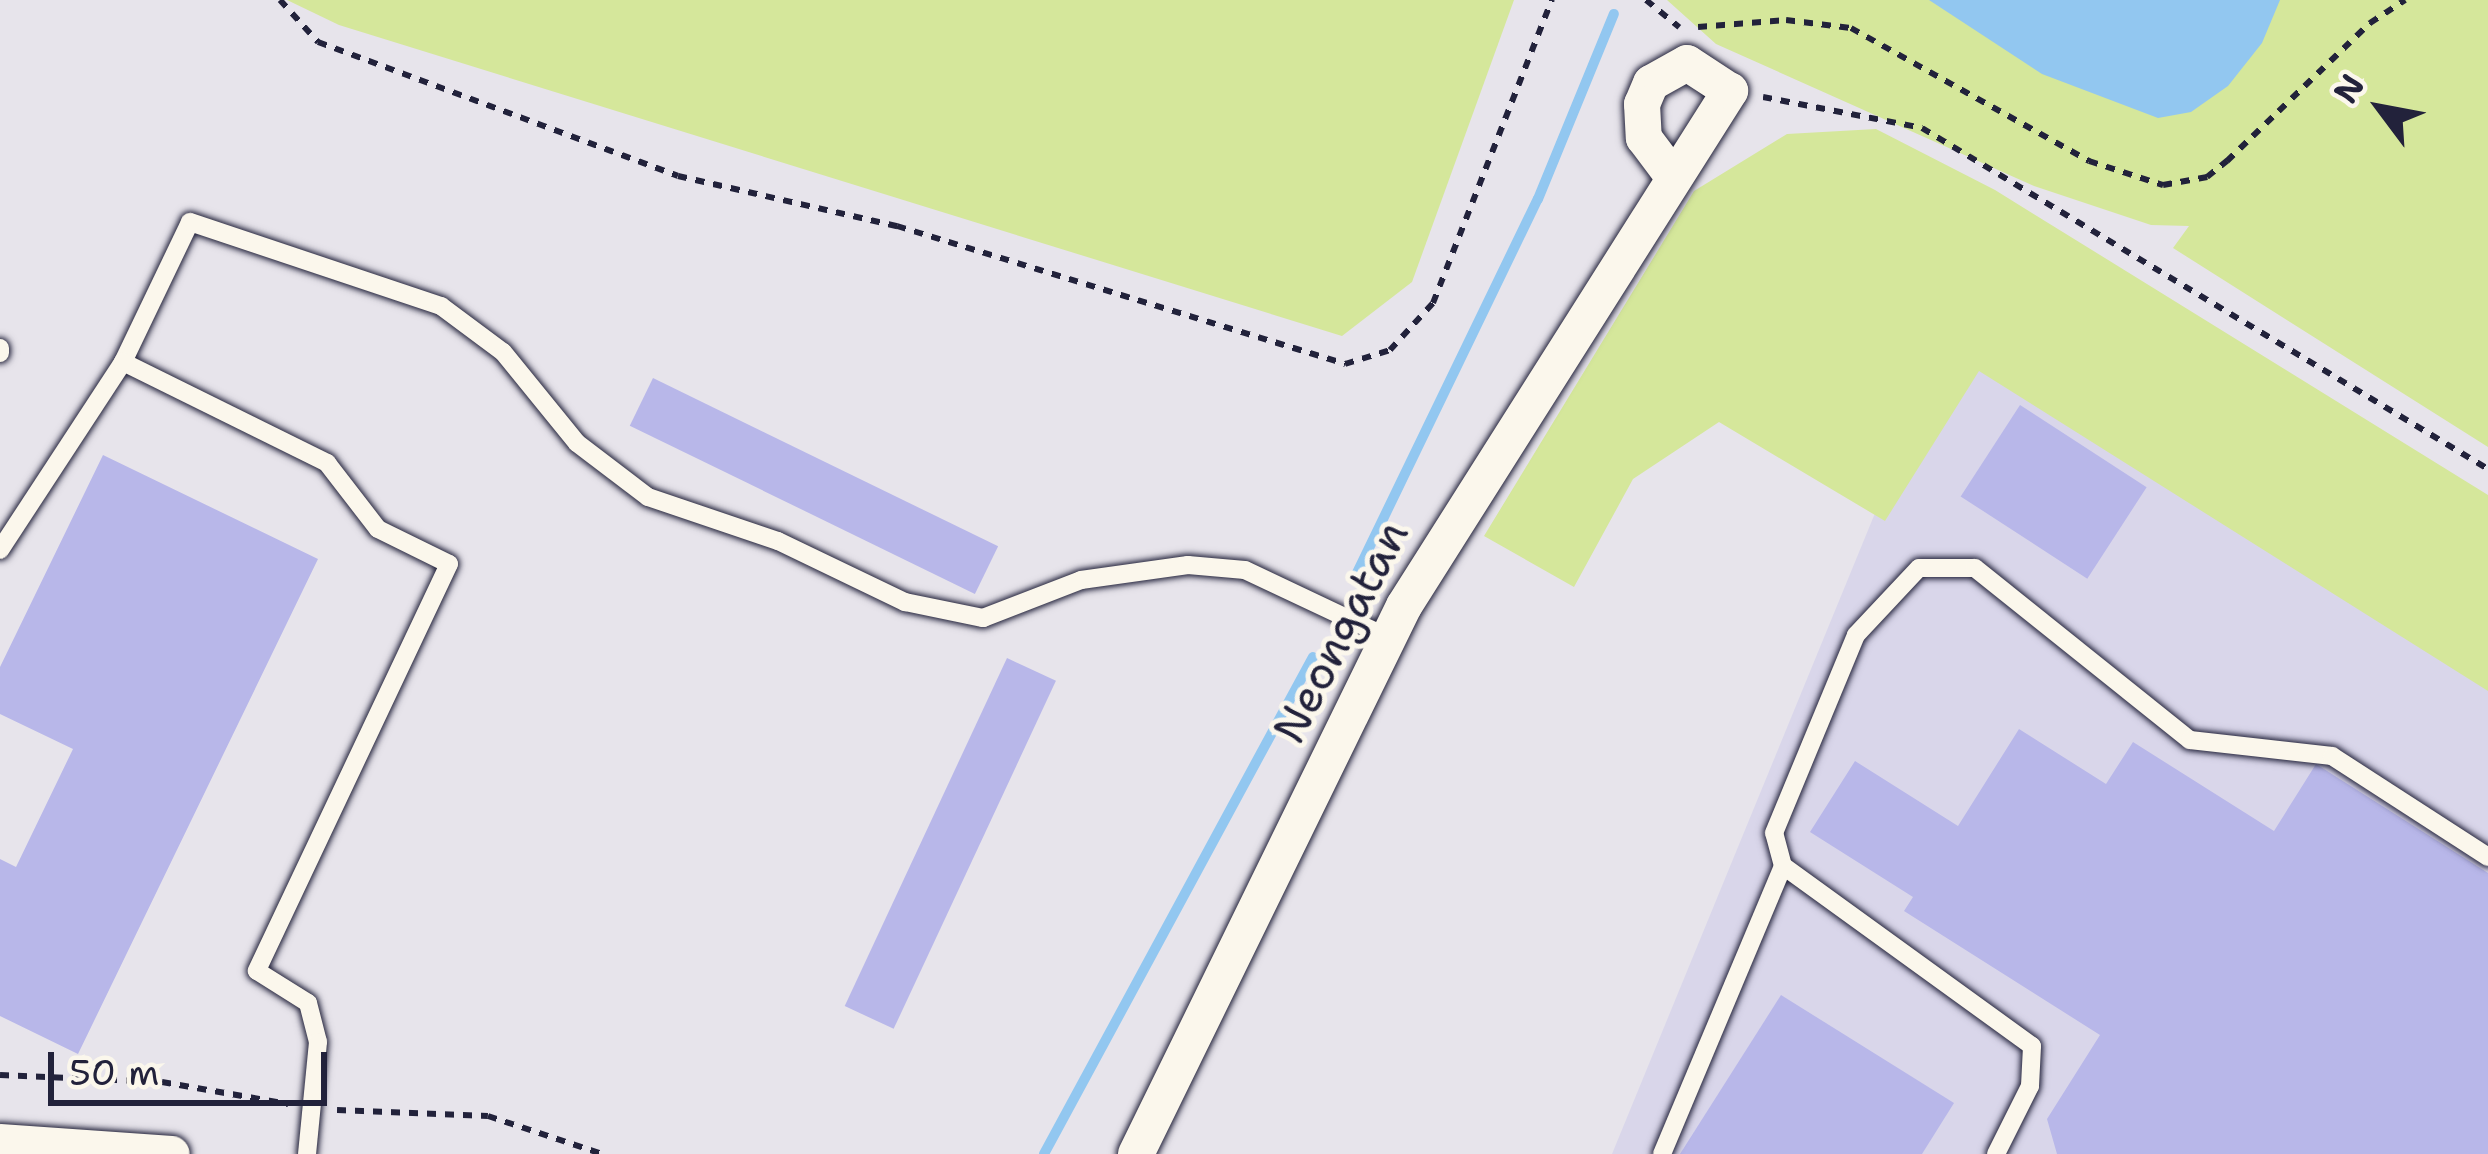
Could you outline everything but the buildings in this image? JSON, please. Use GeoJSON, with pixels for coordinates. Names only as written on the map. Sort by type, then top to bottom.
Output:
{"type":"FeatureCollection","features":[{"type":"Feature","properties":{"kind":"street"},"geometry":{"type":"LineString","coordinates":[[1674,178],[1644,138],[1642,104],[1651,83],[1672,65],[1687,64],[1730,91]]}},
{"type":"Feature","properties":{"kind":"street","name":"Neongatan"},"geometry":{"type":"LineString","coordinates":[[1136,1154],[1389,638],[1458,510],[1730,91]]}},
{"type":"Feature","properties":{"kind":"street"},"geometry":{"type":"LineString","coordinates":[[16,1146],[172,1154]]}},
{"type":"Feature","properties":{"kind":"lane"},"geometry":{"type":"LineString","coordinates":[[0,550],[124,362],[190,222],[441,306],[503,352],[577,443],[648,497],[778,541],[905,602],[983,618],[1082,580],[1188,565],[1245,570],[1389,638]]}},
{"type":"Feature","properties":{"kind":"lane"},"geometry":{"type":"LineString","coordinates":[[124,362],[327,463],[378,529],[449,564],[257,971],[308,1003],[318,1042],[307,1154]]}},
{"type":"Feature","properties":{"kind":"lane"},"geometry":{"type":"LineString","coordinates":[[1662,1154],[1783,866],[1774,832],[1856,635],[1919,568],[1975,568],[2190,740],[2332,756],[2488,857]]}},
{"type":"Feature","properties":{"kind":"lane"},"geometry":{"type":"LineString","coordinates":[[1783,866],[2032,1046],[2030,1086],[1996,1154]]}},
{"type":"Feature","properties":{"kind":"path"},"geometry":{"type":"LineString","coordinates":[[280,0],[318,42],[678,176],[897,226],[1345,364],[1390,350],[1432,303],[1552,0]]}},
{"type":"Feature","properties":{"kind":"path"},"geometry":{"type":"LineString","coordinates":[[1646,0],[1669,26],[1786,20],[1851,28],[2089,161],[2163,185],[2217,169],[2370,23],[2405,0]]}},
{"type":"Feature","properties":{"kind":"path"},"geometry":{"type":"LineString","coordinates":[[1730,91],[1922,128],[2488,469]]}},
{"type":"Feature","properties":{"kind":"path"},"geometry":{"type":"LineString","coordinates":[[0,1076],[163,1082],[278,1103]]}},
{"type":"Feature","properties":{"kind":"path"},"geometry":{"type":"LineString","coordinates":[[348,1111],[488,1117],[602,1154]]}},
{"type":"Feature","properties":{"kind":"shaded area"},"geometry":{"type":"Polygon","coordinates":[[[1958,311],[2488,622],[2488,1154],[1612,1154],[1958,311]]]}},
{"type":"Feature","properties":{"kind":"green space"},"geometry":{"type":"Polygon","coordinates":[[[287,0],[1514,0],[1412,282],[1342,336],[339,25],[287,0]]]}},
{"type":"Feature","properties":{"kind":"green space"},"geometry":{"type":"Polygon","coordinates":[[[1667,0],[2488,0],[2488,447],[2173,248],[2189,226],[2151,225],[2034,186],[1716,44],[1667,0]]]}},
{"type":"Feature","properties":{"kind":"green space"},"geometry":{"type":"Polygon","coordinates":[[[1876,129],[1995,190],[2488,495],[2488,691],[1979,371],[1885,521],[1719,422],[1633,479],[1574,587],[1484,536],[1694,191],[1787,134],[1876,129]]]}},
{"type":"Feature","properties":{"kind":"water"},"geometry":{"type":"Polygon","coordinates":[[[1929,0],[2280,0],[2262,43],[2228,86],[2191,112],[2158,118],[2042,74],[1929,0]]]}},
{"type":"Feature","properties":{"kind":"waterway"},"geometry":{"type":"LineString","coordinates":[[1355,577],[1538,199],[1614,14]]}},
{"type":"Feature","properties":{"kind":"waterway"},"geometry":{"type":"LineString","coordinates":[[1044,1154],[1313,657]]}}]}
